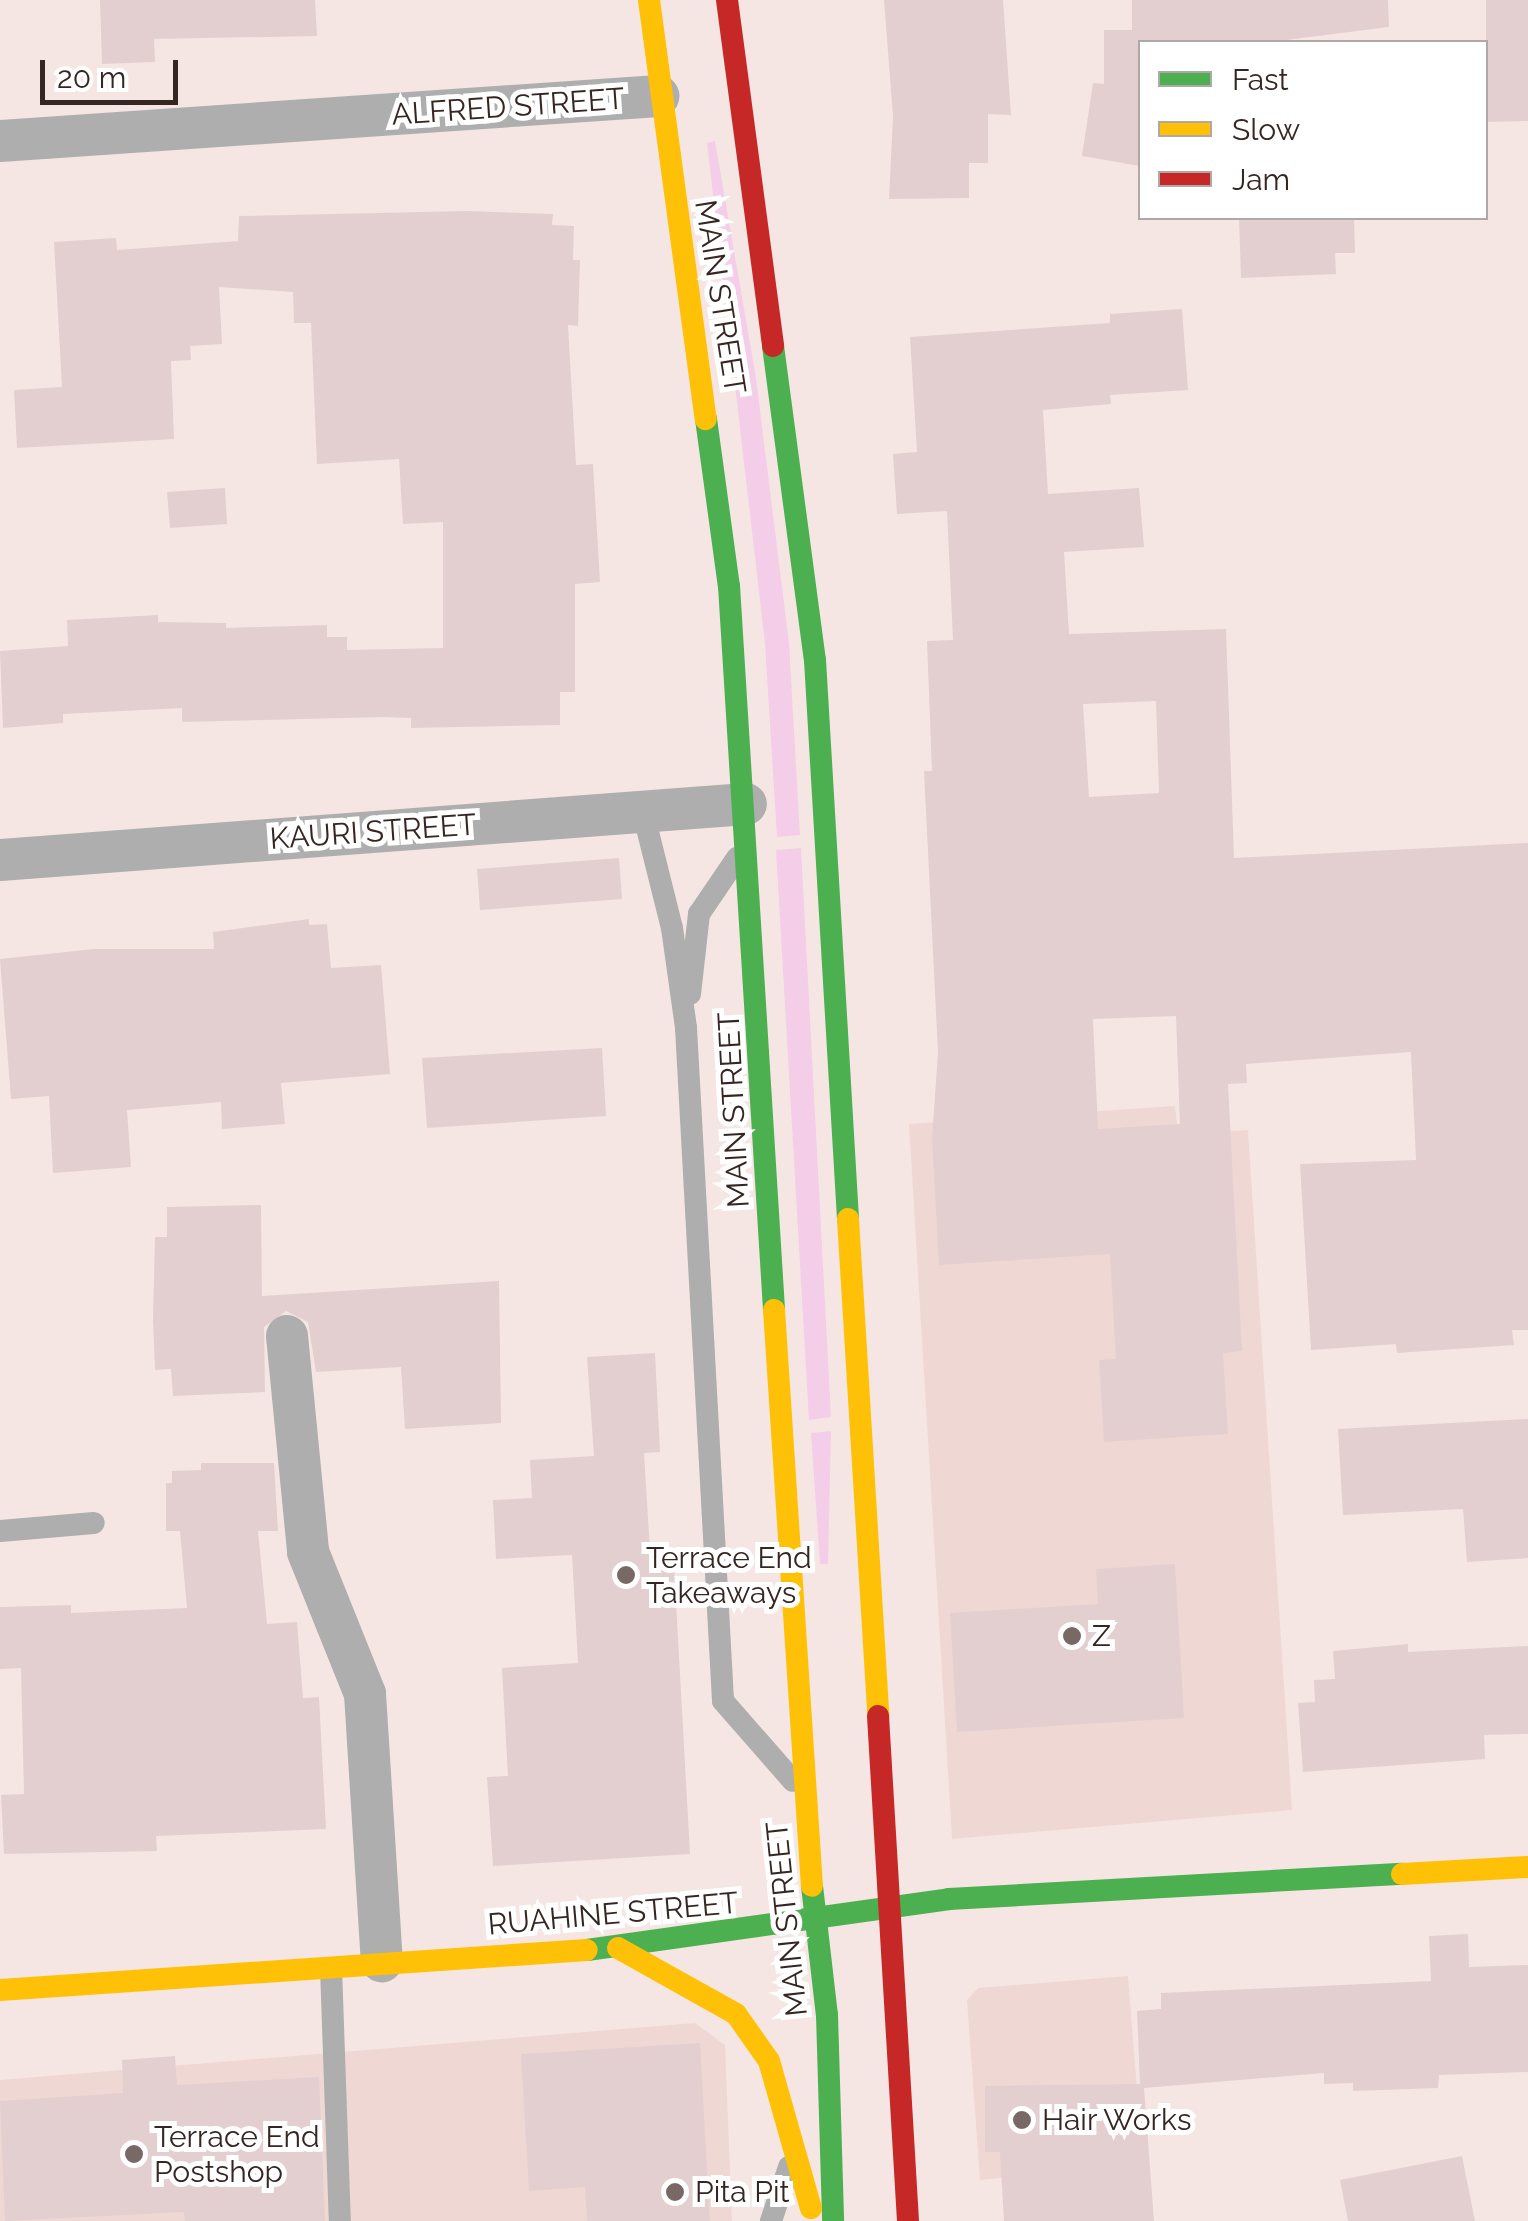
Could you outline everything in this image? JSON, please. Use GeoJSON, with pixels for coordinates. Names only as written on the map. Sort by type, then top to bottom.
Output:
{"type":"FeatureCollection","features":[{"type":"Feature","properties":{"kind":"main road","name":"MAIN STREET"},"geometry":{"type":"LineString","coordinates":[[649,0],[658,96],[704,382],[747,822],[805,1795],[818,1922],[832,2221]]}},
{"type":"Feature","properties":{"kind":"main road","name":"MAIN STREET"},"geometry":{"type":"LineString","coordinates":[[727,0],[815,660],[908,2221]]}},
{"type":"Feature","properties":{"kind":"main road","name":"RUAHINE STREET"},"geometry":{"type":"LineString","coordinates":[[0,1990],[382,1961],[618,1948],[818,1922],[949,1898],[1528,1868]]}},
{"type":"Feature","properties":{"kind":"main road"},"geometry":{"type":"LineString","coordinates":[[618,1948],[736,2014],[769,2061],[814,2221]]}},
{"type":"Feature","properties":{"kind":"street","name":"ALFRED STREET"},"geometry":{"type":"LineString","coordinates":[[0,141],[658,96]]}},
{"type":"Feature","properties":{"kind":"street","name":"KAURI STREET"},"geometry":{"type":"LineString","coordinates":[[0,860],[642,812],[747,822]]}},
{"type":"Feature","properties":{"kind":"street"},"geometry":{"type":"LineString","coordinates":[[287,1336],[308,1552],[365,1694],[382,1961]]}},
{"type":"Feature","properties":{"kind":"lane"},"geometry":{"type":"LineString","coordinates":[[642,812],[672,928],[686,1028],[723,1701],[805,1795]]}},
{"type":"Feature","properties":{"kind":"lane"},"geometry":{"type":"LineString","coordinates":[[686,1028],[700,914],[747,822]]}},
{"type":"Feature","properties":{"kind":"lane"},"geometry":{"type":"LineString","coordinates":[[0,1530],[94,1523]]}},
{"type":"Feature","properties":{"kind":"lane"},"geometry":{"type":"LineString","coordinates":[[331,1965],[340,2221]]}},
{"type":"Feature","properties":{"kind":"lane"},"geometry":{"type":"LineString","coordinates":[[771,2221],[795,2150]]}},
{"type":"Feature","properties":{"kind":"shaded area"},"geometry":{"type":"Polygon","coordinates":[[[715,141],[756,378],[789,643],[800,835],[777,837],[765,644],[707,143],[715,141]]]}},
{"type":"Feature","properties":{"kind":"shaded area"},"geometry":{"type":"Polygon","coordinates":[[[801,848],[831,1417],[809,1420],[776,850],[801,848]]]}},
{"type":"Feature","properties":{"kind":"shaded area"},"geometry":{"type":"Polygon","coordinates":[[[1175,1106],[1178,1135],[1248,1130],[1292,1810],[952,1839],[909,1124],[1175,1106]]]}},
{"type":"Feature","properties":{"kind":"shaded area"},"geometry":{"type":"Polygon","coordinates":[[[831,1431],[828,1564],[820,1564],[811,1433],[831,1431]]]}},
{"type":"Feature","properties":{"kind":"shaded area"},"geometry":{"type":"Polygon","coordinates":[[[1128,1976],[1143,2164],[980,2180],[967,2000],[978,1988],[1128,1976]]]}},
{"type":"Feature","properties":{"kind":"shaded area"},"geometry":{"type":"Polygon","coordinates":[[[695,2023],[725,2045],[732,2221],[0,2221],[0,2080],[695,2023]]]}},
{"type":"Feature","properties":{"kind":"building"},"geometry":{"type":"Polygon","coordinates":[[[100,0],[315,0],[317,36],[154,39],[155,62],[102,64],[100,0]]]}},
{"type":"Feature","properties":{"kind":"building"},"geometry":{"type":"Polygon","coordinates":[[[884,0],[1003,0],[1011,115],[988,114],[988,163],[969,163],[969,198],[889,199],[893,116],[884,0]]]}},
{"type":"Feature","properties":{"kind":"building"},"geometry":{"type":"Polygon","coordinates":[[[1132,0],[1388,0],[1389,27],[1286,40],[1138,40],[1138,166],[1082,156],[1093,83],[1104,84],[1104,30],[1132,30],[1132,0]]]}},
{"type":"Feature","properties":{"kind":"building"},"geometry":{"type":"Polygon","coordinates":[[[1486,0],[1528,0],[1528,121],[1488,122],[1486,0]]]}},
{"type":"Feature","properties":{"kind":"building"},"geometry":{"type":"Polygon","coordinates":[[[467,211],[553,214],[552,225],[574,226],[573,260],[580,260],[578,326],[568,325],[576,465],[593,464],[600,582],[575,584],[575,692],[560,692],[560,725],[411,728],[411,718],[384,717],[182,722],[182,708],[63,714],[63,723],[3,728],[0,651],[68,646],[67,620],[158,615],[158,622],[226,623],[226,628],[327,625],[327,637],[347,637],[347,650],[443,648],[443,522],[403,524],[399,459],[317,464],[311,323],[294,323],[293,292],[219,287],[222,344],[190,346],[191,360],[171,361],[174,439],[17,448],[14,390],[62,387],[54,242],[116,238],[117,250],[238,241],[239,216],[467,211]]]}},
{"type":"Feature","properties":{"kind":"building"},"geometry":{"type":"Polygon","coordinates":[[[1239,220],[1354,220],[1355,253],[1335,253],[1336,274],[1241,278],[1239,220]]]}},
{"type":"Feature","properties":{"kind":"building"},"geometry":{"type":"Polygon","coordinates":[[[1182,309],[1188,390],[1110,395],[1111,404],[1043,410],[1048,494],[1139,488],[1144,547],[1064,552],[1069,634],[1226,629],[1234,858],[1528,843],[1528,1330],[1512,1330],[1514,1345],[1397,1353],[1396,1344],[1311,1350],[1300,1164],[1416,1160],[1411,1052],[1246,1064],[1247,1083],[1228,1084],[1242,1351],[1223,1353],[1228,1434],[1104,1442],[1099,1360],[1116,1359],[1110,1254],[939,1265],[932,1138],[938,1053],[924,771],[932,771],[927,641],[953,640],[947,511],[897,514],[893,454],[917,452],[910,337],[1110,323],[1110,314],[1182,309]],[[1156,701],[1083,704],[1089,797],[1159,793],[1156,701]],[[1176,1016],[1093,1019],[1098,1129],[1180,1124],[1176,1016]]]}},
{"type":"Feature","properties":{"kind":"building"},"geometry":{"type":"Polygon","coordinates":[[[225,488],[227,524],[170,528],[167,492],[225,488]]]}},
{"type":"Feature","properties":{"kind":"building"},"geometry":{"type":"Polygon","coordinates":[[[619,858],[622,899],[480,910],[477,869],[619,858]]]}},
{"type":"Feature","properties":{"kind":"building"},"geometry":{"type":"Polygon","coordinates":[[[309,919],[309,925],[327,924],[331,968],[381,965],[390,1074],[281,1083],[285,1124],[222,1129],[221,1102],[127,1110],[131,1167],[53,1173],[49,1096],[11,1099],[0,959],[94,949],[214,949],[213,932],[309,919]]]}},
{"type":"Feature","properties":{"kind":"building"},"geometry":{"type":"Polygon","coordinates":[[[602,1048],[606,1116],[427,1128],[422,1058],[602,1048]]]}},
{"type":"Feature","properties":{"kind":"building"},"geometry":{"type":"Polygon","coordinates":[[[261,1205],[262,1296],[499,1281],[501,1423],[405,1429],[401,1367],[316,1372],[308,1322],[286,1311],[264,1327],[265,1392],[173,1396],[171,1369],[155,1370],[153,1320],[155,1237],[167,1237],[167,1207],[261,1205]]]}},
{"type":"Feature","properties":{"kind":"building"},"geometry":{"type":"Polygon","coordinates":[[[655,1353],[660,1452],[644,1453],[650,1550],[673,1549],[690,1854],[493,1866],[487,1777],[508,1776],[502,1668],[578,1663],[572,1555],[496,1559],[493,1500],[532,1498],[530,1460],[594,1456],[587,1357],[655,1353]]]}},
{"type":"Feature","properties":{"kind":"building"},"geometry":{"type":"Polygon","coordinates":[[[1528,1419],[1528,1558],[1467,1562],[1463,1509],[1343,1515],[1338,1429],[1528,1419]]]}},
{"type":"Feature","properties":{"kind":"building"},"geometry":{"type":"Polygon","coordinates":[[[201,1463],[274,1463],[278,1531],[258,1531],[267,1624],[297,1622],[303,1698],[319,1697],[326,1829],[156,1836],[157,1851],[4,1854],[1,1795],[24,1794],[21,1668],[0,1669],[0,1607],[71,1605],[71,1613],[187,1608],[180,1531],[166,1531],[166,1483],[172,1483],[172,1471],[201,1470],[201,1463]]]}},
{"type":"Feature","properties":{"kind":"building"},"geometry":{"type":"Polygon","coordinates":[[[1175,1564],[1184,1718],[957,1732],[950,1613],[1098,1604],[1096,1569],[1175,1564]]]}},
{"type":"Feature","properties":{"kind":"building"},"geometry":{"type":"Polygon","coordinates":[[[1408,1644],[1408,1652],[1528,1646],[1528,1734],[1484,1735],[1485,1759],[1303,1772],[1298,1703],[1315,1702],[1314,1680],[1335,1679],[1333,1651],[1408,1644]]]}},
{"type":"Feature","properties":{"kind":"building"},"geometry":{"type":"Polygon","coordinates":[[[1468,1934],[1469,1967],[1528,1965],[1528,2072],[1439,2075],[1438,2088],[1353,2091],[1353,2083],[1324,2084],[1324,2073],[1144,2088],[1154,2221],[1004,2221],[1000,2152],[985,2152],[985,2086],[1140,2084],[1137,2011],[1161,2009],[1161,1993],[1431,1981],[1429,1936],[1468,1934]]]}},
{"type":"Feature","properties":{"kind":"building"},"geometry":{"type":"Polygon","coordinates":[[[700,2043],[710,2221],[587,2221],[585,2187],[529,2191],[521,2054],[700,2043]]]}},
{"type":"Feature","properties":{"kind":"building"},"geometry":{"type":"Polygon","coordinates":[[[175,2056],[177,2085],[319,2077],[325,2221],[185,2221],[184,2212],[5,2221],[0,2101],[123,2093],[122,2060],[175,2056]]]}},
{"type":"Feature","properties":{"kind":"building"},"geometry":{"type":"Polygon","coordinates":[[[1462,2156],[1475,2221],[1348,2221],[1340,2180],[1462,2156]]]}},
{"type":"Feature","properties":{"kind":"traffic: fast"},"geometry":{"type":"LineString","coordinates":[[773,346],[815,660],[848,1219]]}},
{"type":"Feature","properties":{"kind":"traffic: fast"},"geometry":{"type":"LineString","coordinates":[[706,419],[729,586],[774,1310]]}},
{"type":"Feature","properties":{"kind":"traffic: fast"},"geometry":{"type":"LineString","coordinates":[[587,1950],[949,1899],[1402,1874]]}},
{"type":"Feature","properties":{"kind":"traffic: fast"},"geometry":{"type":"LineString","coordinates":[[812,1886],[827,2015],[833,2221]]}},
{"type":"Feature","properties":{"kind":"traffic: slow"},"geometry":{"type":"LineString","coordinates":[[649,0],[706,419]]}},
{"type":"Feature","properties":{"kind":"traffic: slow"},"geometry":{"type":"LineString","coordinates":[[848,1219],[878,1716]]}},
{"type":"Feature","properties":{"kind":"traffic: slow"},"geometry":{"type":"LineString","coordinates":[[774,1310],[812,1886]]}},
{"type":"Feature","properties":{"kind":"traffic: slow"},"geometry":{"type":"LineString","coordinates":[[1402,1874],[1528,1867]]}},
{"type":"Feature","properties":{"kind":"traffic: slow"},"geometry":{"type":"LineString","coordinates":[[618,1948],[736,2014],[769,2061],[811,2208]]}},
{"type":"Feature","properties":{"kind":"traffic: slow"},"geometry":{"type":"LineString","coordinates":[[0,1990],[587,1950]]}},
{"type":"Feature","properties":{"kind":"traffic: jam"},"geometry":{"type":"LineString","coordinates":[[727,0],[773,346]]}},
{"type":"Feature","properties":{"kind":"traffic: jam"},"geometry":{"type":"LineString","coordinates":[[878,1716],[908,2221]]}},
{"type":"Feature","properties":{"kind":"place","name":"Terrace End Takeaways"},"geometry":{"type":"Point","coordinates":[626,1575]}},
{"type":"Feature","properties":{"kind":"place","name":"Z"},"geometry":{"type":"Point","coordinates":[1072,1636]}},
{"type":"Feature","properties":{"kind":"place","name":"Hair Works"},"geometry":{"type":"Point","coordinates":[1022,2120]}},
{"type":"Feature","properties":{"kind":"place","name":"Terrace End Postshop"},"geometry":{"type":"Point","coordinates":[134,2154]}},
{"type":"Feature","properties":{"kind":"place","name":"Pita Pit"},"geometry":{"type":"Point","coordinates":[675,2192]}}]}
